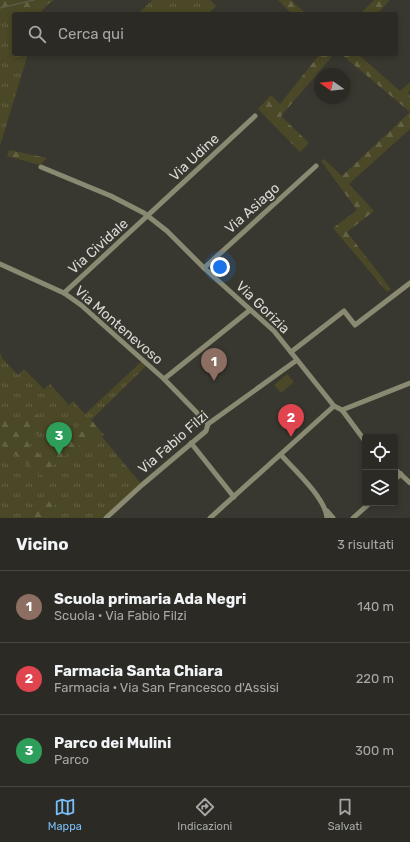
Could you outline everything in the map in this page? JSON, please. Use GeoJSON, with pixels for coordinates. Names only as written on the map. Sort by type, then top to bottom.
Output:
{"type":"FeatureCollection","features":[{"type":"Feature","properties":{"kind":"street","name":"Via Udine"},"geometry":{"type":"LineString","coordinates":[[148,216],[255,116]]}},
{"type":"Feature","properties":{"kind":"street","name":"Via Asiago"},"geometry":{"type":"LineString","coordinates":[[204,268],[316,166]]}},
{"type":"Feature","properties":{"kind":"street","name":"Via Gorizia"},"geometry":{"type":"LineString","coordinates":[[42,167],[111,196],[148,216],[167,231],[204,268],[250,310],[255,312],[274,331],[334,406]]}},
{"type":"Feature","properties":{"kind":"street","name":"Via Cividale"},"geometry":{"type":"LineString","coordinates":[[64,293],[148,216]]}},
{"type":"Feature","properties":{"kind":"street","name":"Via Montenevoso"},"geometry":{"type":"LineString","coordinates":[[0,264],[64,293],[81,305],[164,379],[250,310]]}},
{"type":"Feature","properties":{"kind":"street"},"geometry":{"type":"LineString","coordinates":[[291,352],[344,311],[355,325],[410,283]]}},
{"type":"Feature","properties":{"kind":"street","name":"Via Fabio Filzi"},"geometry":{"type":"LineString","coordinates":[[106,518],[142,485],[206,431],[208,424],[297,360]]}},
{"type":"Feature","properties":{"kind":"street"},"geometry":{"type":"LineString","coordinates":[[164,379],[208,424]]}},
{"type":"Feature","properties":{"kind":"street"},"geometry":{"type":"LineString","coordinates":[[342,410],[410,383]]}},
{"type":"Feature","properties":{"kind":"street"},"geometry":{"type":"LineString","coordinates":[[210,518],[334,406],[342,410],[362,437]]}},
{"type":"Feature","properties":{"kind":"street"},"geometry":{"type":"LineString","coordinates":[[191,443],[234,496]]}},
{"type":"Feature","properties":{"kind":"street"},"geometry":{"type":"LineString","coordinates":[[281,455],[303,479],[333,518]]}},
{"type":"Feature","properties":{"kind":"street"},"geometry":{"type":"LineString","coordinates":[[396,470],[410,483]]}},
{"type":"Feature","properties":{"kind":"street"},"geometry":{"type":"LineString","coordinates":[[353,518],[367,506]]}},
{"type":"Feature","properties":{"kind":"street"},"geometry":{"type":"LineString","coordinates":[[327,510],[327,518]]}},
{"type":"Feature","properties":{"kind":"green space"},"geometry":{"type":"Polygon","coordinates":[[[0,0],[54,0],[41,12],[12,12],[12,56],[27,56],[0,146],[0,0]]]}},
{"type":"Feature","properties":{"kind":"green space"},"geometry":{"type":"Polygon","coordinates":[[[9,0],[54,0],[41,8],[23,12],[12,12],[12,17],[0,20],[0,2],[9,0]]]}},
{"type":"Feature","properties":{"kind":"green space"},"geometry":{"type":"Polygon","coordinates":[[[152,0],[210,0],[216,6],[210,12],[140,12],[152,0]]]}},
{"type":"Feature","properties":{"kind":"green space"},"geometry":{"type":"Polygon","coordinates":[[[278,0],[291,0],[304,12],[290,12],[278,0]]]}},
{"type":"Feature","properties":{"kind":"green space"},"geometry":{"type":"Polygon","coordinates":[[[374,0],[390,0],[379,12],[362,12],[374,0]]]}},
{"type":"Feature","properties":{"kind":"green space"},"geometry":{"type":"Polygon","coordinates":[[[318,56],[332,56],[322,68],[314,68],[314,77],[281,116],[309,143],[300,152],[258,109],[271,95],[280,104],[318,56]]]}},
{"type":"Feature","properties":{"kind":"green space"},"geometry":{"type":"Polygon","coordinates":[[[343,56],[360,56],[400,91],[410,82],[410,90],[408,93],[410,95],[410,112],[343,56]]]}},
{"type":"Feature","properties":{"kind":"green space"},"geometry":{"type":"Polygon","coordinates":[[[410,112],[410,129],[349,184],[374,211],[347,232],[391,289],[387,292],[333,228],[357,210],[321,161],[324,159],[342,176],[410,112]]]}},
{"type":"Feature","properties":{"kind":"green space"},"geometry":{"type":"Polygon","coordinates":[[[9,150],[47,158],[40,165],[7,156],[9,150]]]}},
{"type":"Feature","properties":{"kind":"green space"},"geometry":{"type":"Polygon","coordinates":[[[0,352],[2,358],[18,375],[24,369],[44,389],[50,384],[69,405],[73,401],[85,414],[142,361],[147,365],[91,420],[95,424],[93,426],[142,485],[105,518],[0,518],[0,352]]]}},
{"type":"Feature","properties":{"kind":"green space"},"geometry":{"type":"Polygon","coordinates":[[[287,374],[294,382],[281,393],[274,385],[287,374]]]}},
{"type":"Feature","properties":{"kind":"green space"},"geometry":{"type":"Polygon","coordinates":[[[33,408],[44,428],[28,442],[41,456],[84,421],[86,423],[91,420],[104,435],[91,437],[48,469],[51,475],[47,479],[0,443],[0,416],[3,414],[14,427],[33,408]]]}},
{"type":"Feature","properties":{"kind":"green space"},"geometry":{"type":"Polygon","coordinates":[[[46,495],[56,504],[46,518],[20,518],[46,495]]]}},
{"type":"Feature","properties":{"kind":"waterway"},"geometry":{"type":"LineString","coordinates":[[0,8],[34,0]]}},
{"type":"Feature","properties":{"kind":"place","name":"Scuola primaria Ada Negri"},"geometry":{"type":"Point","coordinates":[214,381]}},
{"type":"Feature","properties":{"kind":"place","name":"Farmacia Santa Chiara"},"geometry":{"type":"Point","coordinates":[291,437]}},
{"type":"Feature","properties":{"kind":"place","name":"Parco dei Mulini"},"geometry":{"type":"Point","coordinates":[59,455]}}]}
